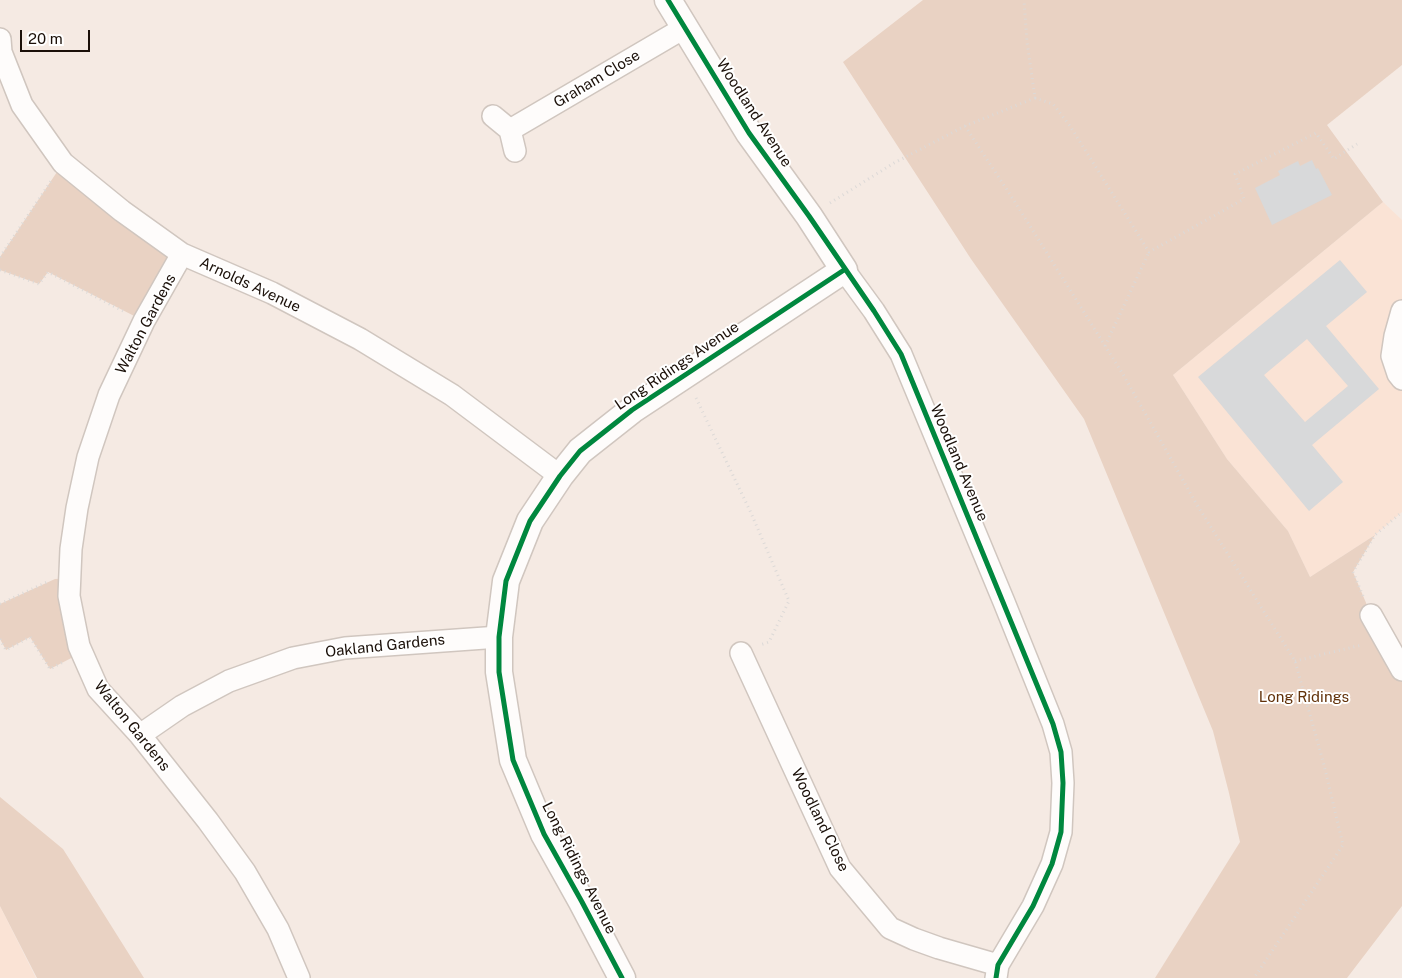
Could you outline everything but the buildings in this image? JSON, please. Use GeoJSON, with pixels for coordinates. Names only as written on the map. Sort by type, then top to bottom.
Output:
{"type":"FeatureCollection","features":[{"type":"Feature","properties":{"kind":"street","name":"Woodland Avenue"},"geometry":{"type":"LineString","coordinates":[[668,0],[749,133],[809,216],[901,354],[1049,715],[1061,752],[1063,783],[1061,832],[1052,864],[1033,906],[997,972]]}},
{"type":"Feature","properties":{"kind":"street","name":"Graham Close"},"geometry":{"type":"LineString","coordinates":[[510,130],[684,28]]}},
{"type":"Feature","properties":{"kind":"street","name":"Arnolds Avenue"},"geometry":{"type":"LineString","coordinates":[[0,39],[1,52],[22,105],[63,163],[122,211],[182,254],[272,294],[360,339],[452,395],[560,476]]}},
{"type":"Feature","properties":{"kind":"street"},"geometry":{"type":"LineString","coordinates":[[493,116],[510,130],[515,151]]}},
{"type":"Feature","properties":{"kind":"street","name":"Walton Gardens"},"geometry":{"type":"LineString","coordinates":[[182,254],[144,321],[109,395],[88,457],[75,516],[71,548],[69,596],[79,646],[98,689],[140,735],[208,821],[245,872],[278,929],[299,978]]}},
{"type":"Feature","properties":{"kind":"street","name":"Long Ridings Avenue"},"geometry":{"type":"LineString","coordinates":[[622,978],[544,834],[513,760],[499,672],[499,637],[506,581],[530,521],[560,476],[580,451],[632,410],[844,270]]}},
{"type":"Feature","properties":{"kind":"street"},"geometry":{"type":"LineString","coordinates":[[1402,311],[1392,356],[1398,374],[1402,379]]}},
{"type":"Feature","properties":{"kind":"street"},"geometry":{"type":"LineString","coordinates":[[1372,615],[1392,644],[1402,670]]}},
{"type":"Feature","properties":{"kind":"street","name":"Oakland Gardens"},"geometry":{"type":"LineString","coordinates":[[140,735],[182,706],[228,681],[293,658],[345,648],[499,637]]}},
{"type":"Feature","properties":{"kind":"street","name":"Woodland Close"},"geometry":{"type":"LineString","coordinates":[[741,653],[840,868],[890,928],[997,972]]}},
{"type":"Feature","properties":{"kind":"path"},"geometry":{"type":"LineString","coordinates":[[1024,0],[1027,42],[1035,98]]}},
{"type":"Feature","properties":{"kind":"path"},"geometry":{"type":"LineString","coordinates":[[809,216],[894,163],[965,126],[1035,98],[1053,104],[1070,126],[1149,252]]}},
{"type":"Feature","properties":{"kind":"path"},"geometry":{"type":"LineString","coordinates":[[965,126],[1124,376],[1197,505],[1295,661],[1324,765],[1343,845],[1254,978]]}},
{"type":"Feature","properties":{"kind":"path"},"geometry":{"type":"LineString","coordinates":[[1105,346],[1149,252],[1244,199],[1235,174],[1316,133],[1334,159],[1357,144]]}},
{"type":"Feature","properties":{"kind":"path"},"geometry":{"type":"LineString","coordinates":[[0,257],[63,163]]}},
{"type":"Feature","properties":{"kind":"path"},"geometry":{"type":"LineString","coordinates":[[0,270],[39,284],[48,272],[144,321]]}},
{"type":"Feature","properties":{"kind":"path"},"geometry":{"type":"LineString","coordinates":[[684,375],[751,513],[789,602],[770,642],[741,653]]}},
{"type":"Feature","properties":{"kind":"path"},"geometry":{"type":"LineString","coordinates":[[1372,615],[1353,572],[1375,535],[1402,512]]}},
{"type":"Feature","properties":{"kind":"path"},"geometry":{"type":"LineString","coordinates":[[0,604],[54,579],[70,578]]}},
{"type":"Feature","properties":{"kind":"path"},"geometry":{"type":"LineString","coordinates":[[0,639],[6,650],[30,637],[50,669],[82,653]]}},
{"type":"Feature","properties":{"kind":"path"},"geometry":{"type":"LineString","coordinates":[[1295,661],[1392,644]]}},
{"type":"Feature","properties":{"kind":"shaded area"},"geometry":{"type":"Polygon","coordinates":[[[1383,202],[1402,220],[1402,512],[1375,535],[1310,577],[1288,531],[1227,459],[1173,375],[1383,202]]]}},
{"type":"Feature","properties":{"kind":"shaded area"},"geometry":{"type":"Polygon","coordinates":[[[0,906],[36,978],[0,978],[0,906]]]}},
{"type":"Feature","properties":{"kind":"green space","name":"Long Ridings"},"geometry":{"type":"Polygon","coordinates":[[[923,0],[1402,0],[1402,65],[1327,125],[1383,202],[1173,375],[1227,459],[1288,531],[1310,577],[1375,535],[1353,572],[1372,617],[1402,670],[1402,906],[1347,978],[1155,978],[1240,842],[1229,793],[1213,731],[1084,419],[971,259],[843,62],[923,0]]]}},
{"type":"Feature","properties":{"kind":"green space"},"geometry":{"type":"Polygon","coordinates":[[[63,163],[182,254],[144,321],[48,272],[39,284],[0,270],[0,257],[63,163]]]}},
{"type":"Feature","properties":{"kind":"green space"},"geometry":{"type":"Polygon","coordinates":[[[70,578],[81,653],[50,669],[30,637],[6,650],[0,639],[0,604],[55,579],[70,578]]]}},
{"type":"Feature","properties":{"kind":"green space"},"geometry":{"type":"Polygon","coordinates":[[[0,797],[63,849],[144,978],[37,978],[0,906],[0,797]]]}},
{"type":"Feature","properties":{"kind":"cycle path"},"geometry":{"type":"LineString","coordinates":[[668,0],[749,133],[809,216],[901,354],[1053,724],[1061,752],[1063,783],[1061,832],[1052,864],[1033,906],[998,965],[996,978]]}},
{"type":"Feature","properties":{"kind":"cycle path"},"geometry":{"type":"LineString","coordinates":[[622,978],[544,834],[513,760],[499,672],[499,637],[506,581],[530,521],[560,476],[580,451],[632,410],[844,270]]}}]}
